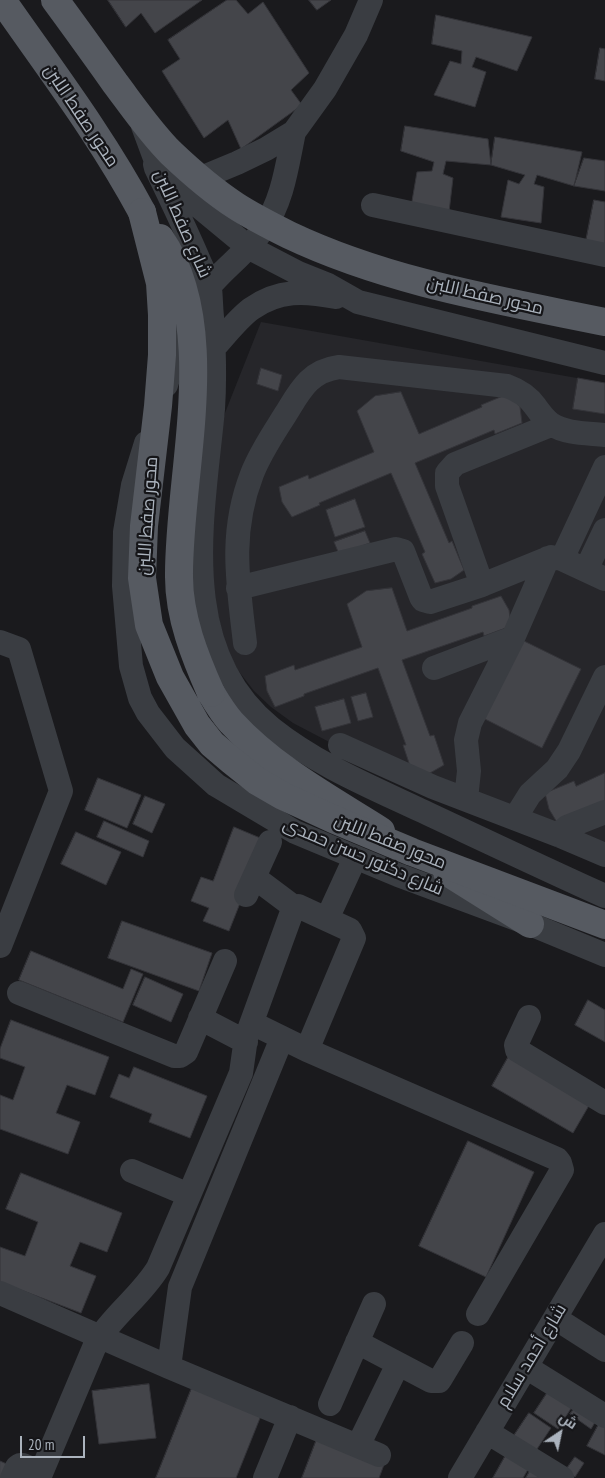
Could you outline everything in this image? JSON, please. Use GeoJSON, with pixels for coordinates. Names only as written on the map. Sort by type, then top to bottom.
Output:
{"type":"FeatureCollection","features":[{"type":"Feature","properties":{"kind":"main road","name":"محور صفط اللبن"},"geometry":{"type":"LineString","coordinates":[[2,0],[102,144],[142,212],[160,283],[162,345],[158,406],[144,526],[142,578],[149,625],[170,677],[197,725],[212,744],[232,761],[257,781],[282,796],[412,852],[605,925]]}},
{"type":"Feature","properties":{"kind":"main road","name":"محور صفط اللبن"},"geometry":{"type":"LineString","coordinates":[[55,0],[148,128],[171,153],[211,188],[264,223],[349,261],[403,277],[472,294],[605,322]]}},
{"type":"Feature","properties":{"kind":"main road"},"geometry":{"type":"LineString","coordinates":[[142,212],[166,247],[180,279],[188,309],[194,400],[182,511],[179,578],[184,618],[194,654],[211,693],[230,720],[252,743],[279,766],[530,924]]}},
{"type":"Feature","properties":{"kind":"street","name":"شارع صفط اللبن"},"geometry":{"type":"LineString","coordinates":[[70,0],[119,73],[132,96],[156,161],[156,168],[180,217],[209,286],[213,349],[213,406],[200,551],[203,592],[210,633],[222,666],[240,697],[270,727],[304,752],[348,776],[605,896]]}},
{"type":"Feature","properties":{"kind":"street","name":"شارع دكتور حسن حمدى"},"geometry":{"type":"LineString","coordinates":[[180,186],[238,163],[294,132],[325,89],[356,35],[371,0]]}},
{"type":"Feature","properties":{"kind":"street","name":"شارع دكتور حسن حمدى"},"geometry":{"type":"LineString","coordinates":[[294,132],[277,205],[264,229],[209,286],[198,301],[184,331],[133,484],[125,532],[124,586],[131,666],[140,698],[148,713],[175,748],[216,785],[295,832],[355,858],[530,924],[605,955]]}},
{"type":"Feature","properties":{"kind":"street","name":"شارع صفط اللبن"},"geometry":{"type":"LineString","coordinates":[[156,161],[163,163],[196,204],[248,247],[298,273],[328,285],[358,302]]}},
{"type":"Feature","properties":{"kind":"street"},"geometry":{"type":"LineString","coordinates":[[373,206],[605,254]]}},
{"type":"Feature","properties":{"kind":"street"},"geometry":{"type":"LineString","coordinates":[[159,405],[250,310],[277,296],[295,292],[326,295],[358,302],[605,363]]}},
{"type":"Feature","properties":{"kind":"street"},"geometry":{"type":"LineString","coordinates":[[245,643],[238,588],[237,559],[238,530],[243,500],[252,473],[265,447],[300,390],[307,382],[323,371],[340,367],[507,386],[518,390],[527,397],[542,416],[561,429],[605,435]]}},
{"type":"Feature","properties":{"kind":"street"},"geometry":{"type":"LineString","coordinates":[[482,584],[446,486],[447,473],[454,464],[552,424]]}},
{"type":"Feature","properties":{"kind":"street"},"geometry":{"type":"LineString","coordinates":[[466,799],[469,771],[466,740],[470,723],[513,638],[605,467]]}},
{"type":"Feature","properties":{"kind":"street"},"geometry":{"type":"LineString","coordinates":[[238,588],[396,549],[401,550],[405,554],[421,597],[427,601],[434,602],[555,559],[595,575],[605,530]]}},
{"type":"Feature","properties":{"kind":"street"},"geometry":{"type":"LineString","coordinates":[[434,668],[513,638]]}},
{"type":"Feature","properties":{"kind":"street"},"geometry":{"type":"LineString","coordinates":[[0,642],[19,650],[62,791],[0,946]]}},
{"type":"Feature","properties":{"kind":"street"},"geometry":{"type":"LineString","coordinates":[[515,818],[530,794],[557,769],[570,752],[604,685]]}},
{"type":"Feature","properties":{"kind":"street"},"geometry":{"type":"LineString","coordinates":[[340,745],[433,787],[605,855]]}},
{"type":"Feature","properties":{"kind":"street"},"geometry":{"type":"LineString","coordinates":[[558,835],[567,827],[605,812]]}},
{"type":"Feature","properties":{"kind":"street"},"geometry":{"type":"LineString","coordinates":[[270,842],[250,886],[294,907],[300,906],[350,930],[354,938],[307,1050]]}},
{"type":"Feature","properties":{"kind":"street"},"geometry":{"type":"LineString","coordinates":[[327,919],[355,858]]}},
{"type":"Feature","properties":{"kind":"street"},"geometry":{"type":"LineString","coordinates":[[12,1478],[17,1467],[20,1465],[40,1476],[93,1349],[107,1325],[154,1274],[241,1073],[249,1033],[294,907]]}},
{"type":"Feature","properties":{"kind":"street"},"geometry":{"type":"LineString","coordinates":[[19,993],[174,1056],[180,1056],[186,1052],[225,961]]}},
{"type":"Feature","properties":{"kind":"street"},"geometry":{"type":"LineString","coordinates":[[529,1017],[516,1045],[517,1050],[605,1103]]}},
{"type":"Feature","properties":{"kind":"street"},"geometry":{"type":"LineString","coordinates":[[200,1018],[249,1033],[282,1038],[557,1159],[560,1162],[562,1170],[478,1314]]}},
{"type":"Feature","properties":{"kind":"street"},"geometry":{"type":"LineString","coordinates":[[169,1368],[180,1287],[282,1038]]}},
{"type":"Feature","properties":{"kind":"street"},"geometry":{"type":"LineString","coordinates":[[132,1171],[189,1195]]}},
{"type":"Feature","properties":{"kind":"street","name":"شارع أحمد سلام"},"geometry":{"type":"LineString","coordinates":[[460,1478],[604,1239]]}},
{"type":"Feature","properties":{"kind":"street"},"geometry":{"type":"LineString","coordinates":[[154,1274],[180,1287]]}},
{"type":"Feature","properties":{"kind":"street"},"geometry":{"type":"LineString","coordinates":[[0,1293],[169,1368],[369,1450],[398,1364]]}},
{"type":"Feature","properties":{"kind":"street"},"geometry":{"type":"LineString","coordinates":[[330,1404],[374,1304]]}},
{"type":"Feature","properties":{"kind":"street"},"geometry":{"type":"LineString","coordinates":[[555,1318],[605,1350]]}},
{"type":"Feature","properties":{"kind":"street"},"geometry":{"type":"LineString","coordinates":[[357,1342],[432,1381],[438,1381],[443,1376],[462,1343]]}},
{"type":"Feature","properties":{"kind":"street"},"geometry":{"type":"LineString","coordinates":[[526,1367],[605,1416]]}},
{"type":"Feature","properties":{"kind":"street"},"geometry":{"type":"LineString","coordinates":[[265,1478],[290,1417]]}},
{"type":"Feature","properties":{"kind":"street"},"geometry":{"type":"LineString","coordinates":[[487,1432],[562,1478]]}},
{"type":"Feature","properties":{"kind":"shaded area"},"geometry":{"type":"Polygon","coordinates":[[[261,322],[605,383],[605,864],[377,767],[293,723],[271,707],[254,691],[237,669],[225,645],[211,586],[214,476],[223,418],[261,322]]]}},
{"type":"Feature","properties":{"kind":"building"},"geometry":{"type":"Polygon","coordinates":[[[108,0],[202,0],[155,33],[141,13],[126,27],[108,0]]]}},
{"type":"Feature","properties":{"kind":"building"},"geometry":{"type":"Polygon","coordinates":[[[227,0],[236,0],[248,14],[263,2],[309,73],[291,90],[302,105],[241,149],[228,120],[204,138],[162,71],[180,59],[168,40],[227,0]]]}},
{"type":"Feature","properties":{"kind":"building"},"geometry":{"type":"Polygon","coordinates":[[[309,0],[331,0],[317,10],[309,0]]]}},
{"type":"Feature","properties":{"kind":"building"},"geometry":{"type":"Polygon","coordinates":[[[436,15],[532,37],[517,71],[476,57],[472,67],[486,72],[475,107],[434,95],[450,61],[461,64],[462,51],[432,44],[436,15]]]}},
{"type":"Feature","properties":{"kind":"building"},"geometry":{"type":"Polygon","coordinates":[[[600,48],[605,49],[605,81],[595,79],[600,48]]]}},
{"type":"Feature","properties":{"kind":"building"},"geometry":{"type":"Polygon","coordinates":[[[405,126],[488,139],[491,165],[446,161],[443,174],[453,178],[449,212],[411,207],[417,172],[432,171],[434,162],[401,151],[405,126]]]}},
{"type":"Feature","properties":{"kind":"building"},"geometry":{"type":"Polygon","coordinates":[[[495,137],[582,152],[574,186],[537,175],[534,184],[544,187],[541,223],[501,217],[508,180],[519,184],[525,175],[491,165],[495,137]]]}},
{"type":"Feature","properties":{"kind":"building"},"geometry":{"type":"Polygon","coordinates":[[[584,158],[605,161],[605,191],[574,186],[584,158]]]}},
{"type":"Feature","properties":{"kind":"building"},"geometry":{"type":"Polygon","coordinates":[[[594,200],[605,202],[605,244],[586,241],[594,200]]]}},
{"type":"Feature","properties":{"kind":"building"},"geometry":{"type":"Polygon","coordinates":[[[261,368],[282,375],[278,391],[257,384],[261,368]]]}},
{"type":"Feature","properties":{"kind":"building"},"geometry":{"type":"Polygon","coordinates":[[[578,378],[605,383],[605,414],[573,409],[578,378]]]}},
{"type":"Feature","properties":{"kind":"building"},"geometry":{"type":"Polygon","coordinates":[[[401,392],[419,434],[510,393],[520,407],[522,423],[495,434],[494,430],[415,463],[449,543],[452,541],[464,570],[451,579],[435,583],[422,554],[425,552],[391,473],[319,503],[320,505],[292,517],[282,502],[279,487],[308,475],[309,479],[374,452],[357,411],[375,396],[401,392]]]}},
{"type":"Feature","properties":{"kind":"building"},"geometry":{"type":"Polygon","coordinates":[[[355,499],[365,527],[335,537],[326,510],[355,499]]]}},
{"type":"Feature","properties":{"kind":"building"},"geometry":{"type":"Polygon","coordinates":[[[365,531],[370,543],[339,554],[334,542],[365,531]]]}},
{"type":"Feature","properties":{"kind":"building"},"geometry":{"type":"Polygon","coordinates":[[[392,588],[407,631],[501,596],[509,610],[511,626],[484,636],[483,632],[402,660],[430,736],[434,735],[444,765],[430,773],[413,775],[403,745],[406,745],[378,668],[304,694],[304,696],[275,707],[267,691],[265,676],[294,665],[295,670],[362,647],[347,604],[366,591],[392,588]]]}},
{"type":"Feature","properties":{"kind":"building"},"geometry":{"type":"Polygon","coordinates":[[[522,640],[581,669],[542,748],[483,718],[522,640]]]}},
{"type":"Feature","properties":{"kind":"building"},"geometry":{"type":"Polygon","coordinates":[[[366,693],[373,717],[358,721],[351,697],[366,693]]]}},
{"type":"Feature","properties":{"kind":"building"},"geometry":{"type":"Polygon","coordinates":[[[344,699],[351,723],[322,731],[315,707],[344,699]]]}},
{"type":"Feature","properties":{"kind":"building"},"geometry":{"type":"Polygon","coordinates":[[[605,773],[605,801],[558,824],[549,809],[545,793],[574,781],[576,786],[605,773]]]}},
{"type":"Feature","properties":{"kind":"building"},"geometry":{"type":"Polygon","coordinates":[[[98,778],[141,795],[127,828],[85,810],[98,778]]]}},
{"type":"Feature","properties":{"kind":"building"},"geometry":{"type":"Polygon","coordinates":[[[145,796],[165,804],[152,833],[133,824],[145,796]]]}},
{"type":"Feature","properties":{"kind":"building"},"geometry":{"type":"Polygon","coordinates":[[[104,821],[149,841],[143,857],[97,837],[104,821]]]}},
{"type":"Feature","properties":{"kind":"building"},"geometry":{"type":"Polygon","coordinates":[[[234,827],[265,840],[229,931],[203,921],[209,908],[191,901],[201,877],[213,881],[234,827]]]}},
{"type":"Feature","properties":{"kind":"building"},"geometry":{"type":"Polygon","coordinates":[[[76,832],[121,852],[106,885],[61,864],[76,832]]]}},
{"type":"Feature","properties":{"kind":"building"},"geometry":{"type":"Polygon","coordinates":[[[122,921],[212,953],[199,991],[108,958],[122,921]]]}},
{"type":"Feature","properties":{"kind":"building"},"geometry":{"type":"Polygon","coordinates":[[[31,951],[123,989],[131,969],[143,974],[123,1022],[19,980],[31,951]]]}},
{"type":"Feature","properties":{"kind":"building"},"geometry":{"type":"Polygon","coordinates":[[[145,977],[183,994],[171,1022],[133,1005],[145,977]]]}},
{"type":"Feature","properties":{"kind":"building"},"geometry":{"type":"Polygon","coordinates":[[[588,1000],[605,1010],[605,1042],[575,1025],[588,1000]]]}},
{"type":"Feature","properties":{"kind":"building"},"geometry":{"type":"Polygon","coordinates":[[[11,1020],[109,1057],[95,1095],[67,1085],[56,1113],[80,1122],[68,1154],[0,1129],[0,1095],[13,1100],[25,1067],[0,1058],[0,1049],[11,1020]]]}},
{"type":"Feature","properties":{"kind":"building"},"geometry":{"type":"Polygon","coordinates":[[[510,1054],[591,1102],[573,1133],[492,1086],[510,1054]]]}},
{"type":"Feature","properties":{"kind":"building"},"geometry":{"type":"Polygon","coordinates":[[[134,1067],[207,1096],[190,1138],[149,1122],[152,1114],[110,1097],[119,1074],[129,1078],[134,1067]]]}},
{"type":"Feature","properties":{"kind":"building"},"geometry":{"type":"Polygon","coordinates":[[[468,1141],[534,1172],[486,1277],[419,1246],[468,1141]]]}},
{"type":"Feature","properties":{"kind":"building"},"geometry":{"type":"Polygon","coordinates":[[[21,1173],[122,1213],[107,1252],[80,1242],[70,1266],[96,1276],[81,1313],[0,1282],[0,1247],[25,1256],[38,1222],[6,1209],[21,1173]]]}},
{"type":"Feature","properties":{"kind":"building"},"geometry":{"type":"Polygon","coordinates":[[[149,1384],[156,1438],[99,1444],[92,1391],[149,1384]]]}},
{"type":"Feature","properties":{"kind":"building"},"geometry":{"type":"Polygon","coordinates":[[[193,1385],[262,1413],[236,1478],[156,1478],[193,1385]]]}},
{"type":"Feature","properties":{"kind":"building"},"geometry":{"type":"Polygon","coordinates":[[[551,1387],[575,1402],[558,1429],[534,1413],[551,1387]]]}},
{"type":"Feature","properties":{"kind":"building"},"geometry":{"type":"Polygon","coordinates":[[[577,1405],[597,1419],[591,1429],[570,1414],[577,1405]]]}},
{"type":"Feature","properties":{"kind":"building"},"geometry":{"type":"Polygon","coordinates":[[[529,1413],[551,1428],[533,1455],[511,1440],[529,1413]]]}},
{"type":"Feature","properties":{"kind":"building"},"geometry":{"type":"Polygon","coordinates":[[[600,1422],[605,1425],[605,1455],[587,1446],[600,1422]]]}},
{"type":"Feature","properties":{"kind":"building"},"geometry":{"type":"Polygon","coordinates":[[[318,1436],[385,1462],[379,1478],[302,1478],[318,1436]]]}},
{"type":"Feature","properties":{"kind":"building"},"geometry":{"type":"Polygon","coordinates":[[[507,1453],[530,1466],[523,1478],[493,1478],[507,1453]]]}},
{"type":"Feature","properties":{"kind":"building"},"geometry":{"type":"Polygon","coordinates":[[[575,1457],[584,1463],[575,1477],[565,1471],[575,1457]]]}},
{"type":"Feature","properties":{"kind":"building"},"geometry":{"type":"Polygon","coordinates":[[[0,1461],[9,1465],[4,1478],[0,1478],[0,1461]]]}},
{"type":"Feature","properties":{"kind":"building"},"geometry":{"type":"Polygon","coordinates":[[[532,1467],[550,1478],[526,1478],[532,1467]]]}}]}
